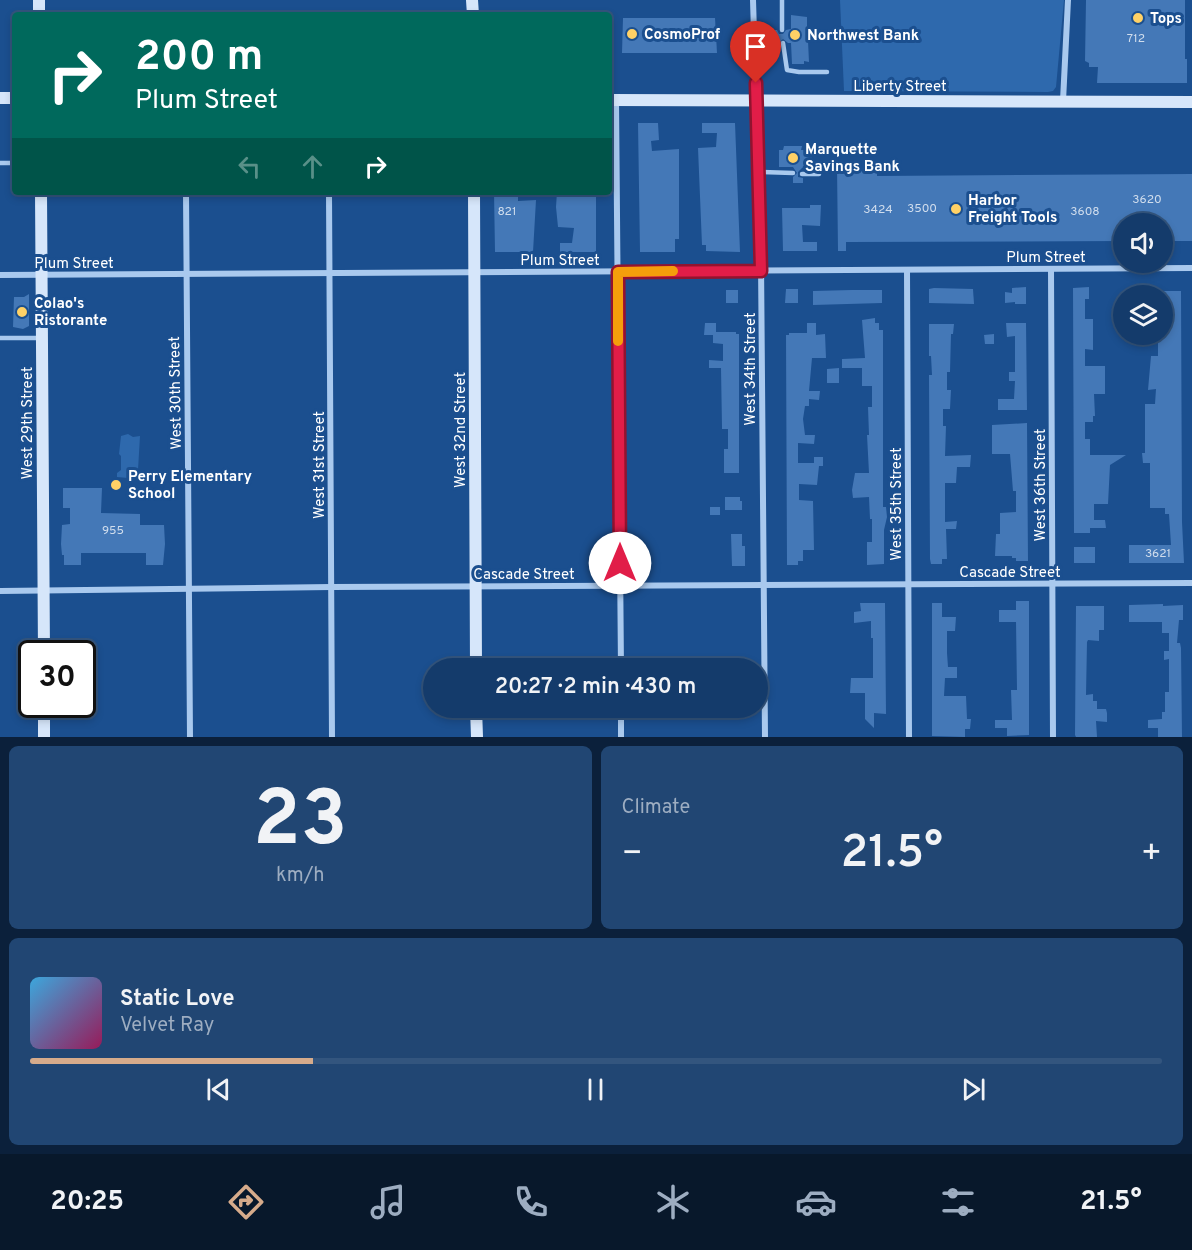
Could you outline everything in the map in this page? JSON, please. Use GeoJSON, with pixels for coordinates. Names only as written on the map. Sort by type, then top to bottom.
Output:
{"type":"FeatureCollection","features":[{"type":"Feature","properties":{"kind":"street","name":"West 34th Street"},"geometry":{"type":"LineString","coordinates":[[753,0],[761,271],[765,737]]}},
{"type":"Feature","properties":{"kind":"street"},"geometry":{"type":"LineString","coordinates":[[1063,101],[1068,0]]}},
{"type":"Feature","properties":{"kind":"street","name":"Liberty Street"},"geometry":{"type":"LineString","coordinates":[[613,100],[1192,102]]}},
{"type":"Feature","properties":{"kind":"street"},"geometry":{"type":"LineString","coordinates":[[613,100],[618,272],[621,658]]}},
{"type":"Feature","properties":{"kind":"street","name":"West 29th Street"},"geometry":{"type":"LineString","coordinates":[[41,195],[44,640]]}},
{"type":"Feature","properties":{"kind":"street","name":"West 30th Street"},"geometry":{"type":"LineString","coordinates":[[186,195],[190,737]]}},
{"type":"Feature","properties":{"kind":"street","name":"West 31st Street"},"geometry":{"type":"LineString","coordinates":[[329,195],[332,737]]}},
{"type":"Feature","properties":{"kind":"street","name":"West 32nd Street"},"geometry":{"type":"LineString","coordinates":[[474,195],[476,658]]}},
{"type":"Feature","properties":{"kind":"street","name":"Plum Street"},"geometry":{"type":"LineString","coordinates":[[0,276],[1192,268]]}},
{"type":"Feature","properties":{"kind":"street","name":"West 36th Street"},"geometry":{"type":"LineString","coordinates":[[1051,269],[1053,737]]}},
{"type":"Feature","properties":{"kind":"street","name":"West 35th Street"},"geometry":{"type":"LineString","coordinates":[[907,270],[909,737]]}},
{"type":"Feature","properties":{"kind":"street","name":"Cascade Street"},"geometry":{"type":"LineString","coordinates":[[0,591],[475,586],[1192,583]]}},
{"type":"Feature","properties":{"kind":"street"},"geometry":{"type":"LineString","coordinates":[[44,718],[45,737]]}},
{"type":"Feature","properties":{"kind":"street"},"geometry":{"type":"LineString","coordinates":[[476,718],[477,737]]}},
{"type":"Feature","properties":{"kind":"street"},"geometry":{"type":"LineString","coordinates":[[621,718],[621,737]]}},
{"type":"Feature","properties":{"kind":"lane"},"geometry":{"type":"LineString","coordinates":[[782,0],[782,30]]}},
{"type":"Feature","properties":{"kind":"lane"},"geometry":{"type":"LineString","coordinates":[[783,43],[787,70],[827,72]]}},
{"type":"Feature","properties":{"kind":"lane"},"geometry":{"type":"LineString","coordinates":[[759,172],[793,173]]}},
{"type":"Feature","properties":{"kind":"lane"},"geometry":{"type":"LineString","coordinates":[[802,174],[819,174]]}},
{"type":"Feature","properties":{"kind":"lane"},"geometry":{"type":"LineString","coordinates":[[0,338],[42,338]]}},
{"type":"Feature","properties":{"kind":"shaded area"},"geometry":{"type":"Polygon","coordinates":[[[840,0],[1064,0],[1056,87],[1053,91],[1048,92],[844,91],[840,0]]]}},
{"type":"Feature","properties":{"kind":"shaded area"},"geometry":{"type":"Polygon","coordinates":[[[128,434],[133,437],[140,436],[138,470],[141,473],[138,473],[139,479],[117,477],[117,473],[121,470],[119,454],[121,436],[128,434]]]}},
{"type":"Feature","properties":{"kind":"building"},"geometry":{"type":"Polygon","coordinates":[[[1086,0],[1185,0],[1187,83],[1097,83],[1098,67],[1089,67],[1089,63],[1085,61],[1086,0]]]}},
{"type":"Feature","properties":{"kind":"building"},"geometry":{"type":"Polygon","coordinates":[[[791,15],[807,17],[807,28],[814,28],[815,41],[808,41],[809,62],[804,61],[804,64],[792,64],[791,43],[783,39],[779,43],[772,43],[772,30],[783,34],[786,30],[791,29],[791,15]]]}},
{"type":"Feature","properties":{"kind":"building"},"geometry":{"type":"Polygon","coordinates":[[[623,18],[715,18],[717,53],[622,53],[623,18]]]}},
{"type":"Feature","properties":{"kind":"building"},"geometry":{"type":"Polygon","coordinates":[[[638,123],[658,123],[659,140],[651,141],[652,151],[679,149],[679,239],[675,239],[675,252],[640,252],[638,123]]]}},
{"type":"Feature","properties":{"kind":"building"},"geometry":{"type":"Polygon","coordinates":[[[702,123],[735,123],[740,252],[706,251],[706,245],[702,245],[698,148],[716,147],[717,133],[702,133],[702,123]]]}},
{"type":"Feature","properties":{"kind":"building"},"geometry":{"type":"Polygon","coordinates":[[[784,146],[802,146],[801,150],[812,150],[811,168],[802,168],[798,172],[798,177],[803,178],[803,183],[793,183],[793,177],[797,173],[793,167],[779,167],[779,150],[783,150],[784,146]]]}},
{"type":"Feature","properties":{"kind":"building"},"geometry":{"type":"Polygon","coordinates":[[[837,167],[877,167],[877,176],[1192,174],[1192,241],[1173,241],[1173,213],[1113,213],[1113,241],[846,242],[846,251],[838,251],[837,167]]]}},
{"type":"Feature","properties":{"kind":"building"},"geometry":{"type":"Polygon","coordinates":[[[494,195],[518,195],[518,201],[536,200],[533,252],[495,252],[494,195]]]}},
{"type":"Feature","properties":{"kind":"building"},"geometry":{"type":"Polygon","coordinates":[[[557,195],[596,195],[596,252],[560,252],[560,243],[572,243],[574,228],[558,227],[557,195]]]}},
{"type":"Feature","properties":{"kind":"building"},"geometry":{"type":"Polygon","coordinates":[[[810,205],[821,205],[820,226],[802,225],[803,242],[817,242],[817,251],[783,251],[782,208],[810,208],[810,205]]]}},
{"type":"Feature","properties":{"kind":"building"},"geometry":{"type":"Polygon","coordinates":[[[1026,287],[1026,304],[1005,303],[1005,292],[1012,293],[1012,288],[1026,287]]]}},
{"type":"Feature","properties":{"kind":"building"},"geometry":{"type":"Polygon","coordinates":[[[1089,287],[1089,299],[1085,299],[1085,319],[1093,319],[1093,350],[1085,349],[1085,366],[1105,366],[1105,394],[1094,394],[1095,416],[1093,416],[1093,422],[1085,422],[1085,439],[1090,439],[1090,455],[1126,455],[1110,465],[1108,504],[1094,504],[1094,520],[1105,520],[1106,528],[1090,528],[1090,533],[1074,533],[1073,288],[1089,287]]]}},
{"type":"Feature","properties":{"kind":"building"},"geometry":{"type":"Polygon","coordinates":[[[786,289],[798,289],[798,303],[785,303],[786,289]]]}},
{"type":"Feature","properties":{"kind":"building"},"geometry":{"type":"Polygon","coordinates":[[[929,289],[973,289],[974,304],[929,303],[929,289]]]}},
{"type":"Feature","properties":{"kind":"building"},"geometry":{"type":"Polygon","coordinates":[[[726,290],[738,290],[738,303],[726,303],[726,290]]]}},
{"type":"Feature","properties":{"kind":"building"},"geometry":{"type":"Polygon","coordinates":[[[882,290],[882,303],[813,305],[813,291],[882,290]]]}},
{"type":"Feature","properties":{"kind":"building"},"geometry":{"type":"Polygon","coordinates":[[[1173,291],[1181,291],[1184,563],[1129,563],[1129,545],[1171,545],[1169,514],[1165,514],[1165,508],[1150,508],[1150,463],[1143,463],[1142,453],[1145,453],[1145,404],[1155,404],[1156,389],[1148,390],[1151,356],[1158,356],[1158,345],[1173,345],[1173,291]]]}},
{"type":"Feature","properties":{"kind":"building","name":"Colao's Ristorante"},"geometry":{"type":"Polygon","coordinates":[[[29,294],[29,326],[23,329],[13,327],[14,297],[24,297],[29,294]]]}},
{"type":"Feature","properties":{"kind":"building"},"geometry":{"type":"Polygon","coordinates":[[[875,318],[875,323],[879,323],[879,330],[883,330],[883,507],[886,507],[887,517],[884,530],[884,564],[867,565],[867,542],[872,542],[869,497],[853,498],[852,490],[855,473],[869,473],[867,435],[869,435],[868,407],[872,407],[872,386],[862,386],[862,368],[842,368],[842,359],[865,358],[862,320],[875,318]]]}},
{"type":"Feature","properties":{"kind":"building"},"geometry":{"type":"Polygon","coordinates":[[[705,323],[716,323],[716,332],[739,334],[739,473],[724,473],[724,449],[728,449],[728,429],[722,429],[721,368],[709,368],[709,360],[723,361],[723,344],[713,343],[713,335],[704,335],[705,323]]]}},
{"type":"Feature","properties":{"kind":"building"},"geometry":{"type":"Polygon","coordinates":[[[807,323],[816,323],[816,335],[825,334],[826,358],[812,358],[809,391],[820,391],[819,400],[809,399],[809,406],[805,406],[803,419],[805,435],[815,435],[814,444],[798,443],[798,463],[814,463],[814,457],[823,457],[823,466],[819,466],[817,485],[799,484],[799,500],[813,501],[814,550],[803,550],[803,561],[798,561],[798,565],[787,565],[786,335],[807,333],[807,323]]]}},
{"type":"Feature","properties":{"kind":"building"},"geometry":{"type":"Polygon","coordinates":[[[1006,323],[1026,323],[1027,410],[998,410],[998,399],[1014,399],[1015,381],[1009,381],[1009,372],[1015,372],[1015,336],[1007,337],[1006,323]]]}},
{"type":"Feature","properties":{"kind":"building"},"geometry":{"type":"Polygon","coordinates":[[[929,324],[954,324],[953,334],[951,334],[950,372],[947,372],[947,390],[951,390],[950,409],[943,409],[943,426],[946,426],[945,456],[971,455],[970,467],[957,467],[956,483],[945,483],[945,522],[957,521],[956,529],[946,529],[947,559],[942,559],[942,564],[931,564],[930,559],[929,375],[932,375],[931,356],[929,356],[929,324]]]}},
{"type":"Feature","properties":{"kind":"building"},"geometry":{"type":"Polygon","coordinates":[[[994,334],[994,344],[985,344],[984,335],[994,334]]]}},
{"type":"Feature","properties":{"kind":"building"},"geometry":{"type":"Polygon","coordinates":[[[839,368],[839,383],[827,383],[827,369],[839,368]]]}},
{"type":"Feature","properties":{"kind":"building"},"geometry":{"type":"Polygon","coordinates":[[[1027,423],[1028,561],[1016,561],[1016,558],[1012,556],[995,556],[996,534],[1000,534],[1000,513],[1016,512],[1016,491],[1013,491],[1010,454],[992,454],[992,425],[1027,423]]]}},
{"type":"Feature","properties":{"kind":"building"},"geometry":{"type":"Polygon","coordinates":[[[63,488],[102,488],[101,513],[140,514],[140,525],[164,525],[163,565],[146,565],[146,553],[81,553],[81,565],[64,565],[61,544],[62,525],[70,524],[70,508],[63,508],[63,488]]]}},
{"type":"Feature","properties":{"kind":"building"},"geometry":{"type":"Polygon","coordinates":[[[725,497],[740,497],[742,510],[725,510],[725,497]]]}},
{"type":"Feature","properties":{"kind":"building"},"geometry":{"type":"Polygon","coordinates":[[[710,507],[720,507],[720,515],[710,515],[710,507]]]}},
{"type":"Feature","properties":{"kind":"building"},"geometry":{"type":"Polygon","coordinates":[[[731,534],[742,534],[742,546],[745,546],[745,566],[732,566],[731,534]]]}},
{"type":"Feature","properties":{"kind":"building"},"geometry":{"type":"Polygon","coordinates":[[[1074,547],[1095,547],[1095,563],[1074,563],[1074,547]]]}},
{"type":"Feature","properties":{"kind":"building"},"geometry":{"type":"Polygon","coordinates":[[[1016,601],[1029,601],[1029,735],[1007,736],[1007,728],[995,728],[995,720],[1012,720],[1011,690],[1017,690],[1016,622],[999,622],[999,610],[1016,610],[1016,601]]]}},
{"type":"Feature","properties":{"kind":"building"},"geometry":{"type":"Polygon","coordinates":[[[860,603],[885,603],[886,714],[874,713],[874,728],[865,719],[865,693],[850,693],[851,678],[873,678],[871,621],[854,623],[854,612],[861,611],[860,603]]]}},
{"type":"Feature","properties":{"kind":"building"},"geometry":{"type":"Polygon","coordinates":[[[932,603],[942,603],[942,617],[956,617],[955,631],[947,631],[947,653],[948,667],[957,667],[957,678],[945,678],[944,696],[966,696],[967,719],[971,719],[970,729],[965,729],[965,737],[932,736],[932,603]]]}},
{"type":"Feature","properties":{"kind":"building"},"geometry":{"type":"Polygon","coordinates":[[[1163,604],[1163,606],[1183,605],[1183,620],[1179,620],[1177,643],[1180,643],[1181,648],[1182,737],[1158,737],[1158,728],[1148,728],[1148,720],[1162,719],[1162,712],[1165,712],[1165,692],[1169,692],[1169,659],[1164,660],[1164,651],[1169,651],[1169,633],[1162,633],[1162,622],[1129,622],[1129,605],[1163,604]]]}},
{"type":"Feature","properties":{"kind":"building"},"geometry":{"type":"Polygon","coordinates":[[[1076,606],[1104,606],[1104,630],[1099,630],[1099,641],[1088,640],[1087,642],[1086,695],[1093,694],[1093,701],[1097,701],[1097,709],[1106,709],[1107,713],[1107,722],[1096,721],[1097,737],[1076,737],[1075,735],[1076,606]]]}},
{"type":"Feature","properties":{"kind":"slow traffic"},"geometry":{"type":"LineString","coordinates":[[618,341],[618,272],[673,271]]}},
{"type":"Feature","properties":{"kind":"place","name":"Tops"},"geometry":{"type":"Point","coordinates":[1138,18]}},
{"type":"Feature","properties":{"kind":"place","name":"CosmoProf"},"geometry":{"type":"Point","coordinates":[632,34]}},
{"type":"Feature","properties":{"kind":"place","name":"Northwest Bank"},"geometry":{"type":"Point","coordinates":[795,35]}},
{"type":"Feature","properties":{"kind":"place","name":"Marquette Savings Bank"},"geometry":{"type":"Point","coordinates":[793,158]}},
{"type":"Feature","properties":{"kind":"place","name":"Harbor Freight Tools"},"geometry":{"type":"Point","coordinates":[956,209]}},
{"type":"Feature","properties":{"kind":"place","name":"Colao's Ristorante"},"geometry":{"type":"Point","coordinates":[22,312]}},
{"type":"Feature","properties":{"kind":"place","name":"Perry Elementary School"},"geometry":{"type":"Point","coordinates":[116,485]}},
{"type":"Feature","properties":{"kind":"route"},"geometry":{"type":"LineString","coordinates":[[620,563],[618,272],[761,271],[756,83]]}}]}
